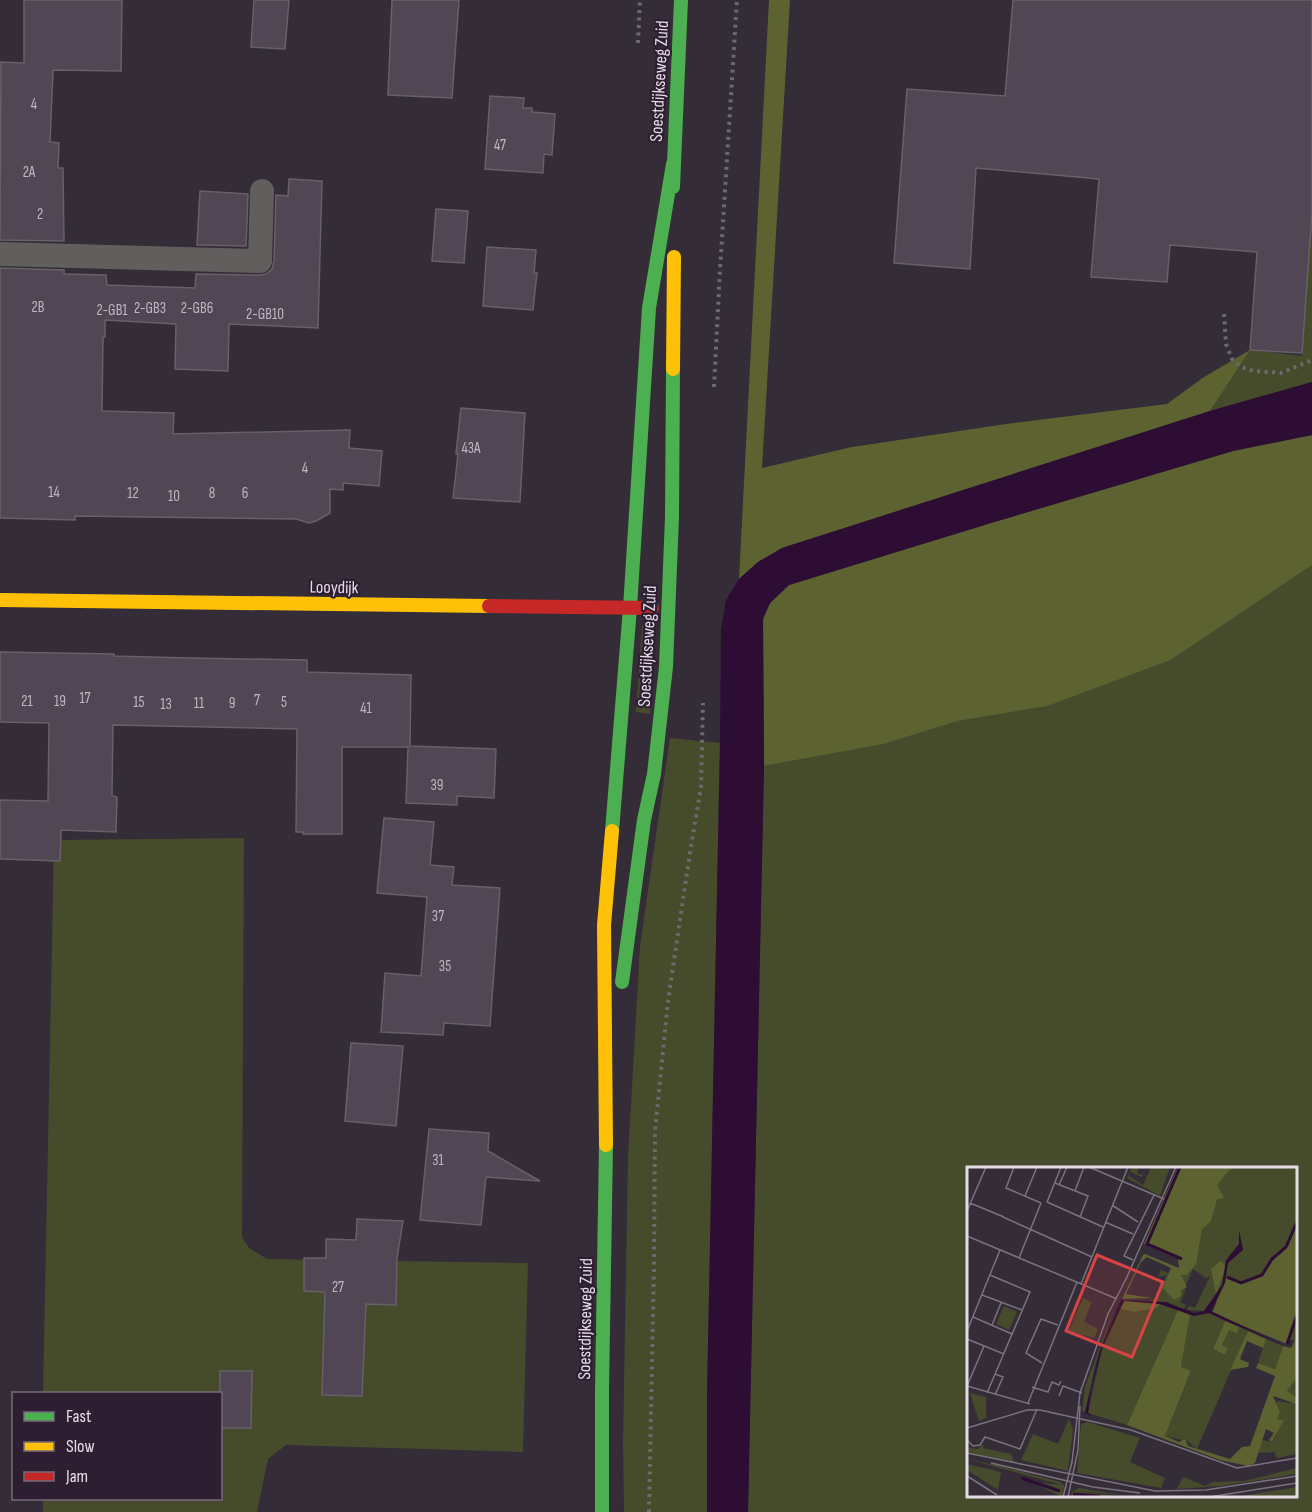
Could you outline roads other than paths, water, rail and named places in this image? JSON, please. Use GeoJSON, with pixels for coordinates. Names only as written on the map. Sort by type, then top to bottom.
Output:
{"type":"FeatureCollection","features":[{"type":"Feature","properties":{"kind":"main road","name":"Soestdijkseweg Zuid"},"geometry":{"type":"LineString","coordinates":[[620,998],[639,852],[654,774],[666,667],[672,516],[673,164],[681,0]]}},
{"type":"Feature","properties":{"kind":"main road","name":"Soestdijkseweg Zuid"},"geometry":{"type":"LineString","coordinates":[[602,1512],[606,1126],[604,925],[630,608],[649,308],[673,164]]}},
{"type":"Feature","properties":{"kind":"main road","name":"Looydijk"},"geometry":{"type":"LineString","coordinates":[[0,600],[668,609]]}},
{"type":"Feature","properties":{"kind":"main road","name":"Soestdijkseweg Zuid"},"geometry":{"type":"LineString","coordinates":[[606,1126],[618,1021]]}},
{"type":"Feature","properties":{"kind":"lane"},"geometry":{"type":"LineString","coordinates":[[0,254],[260,261],[262,191]]}}]}
